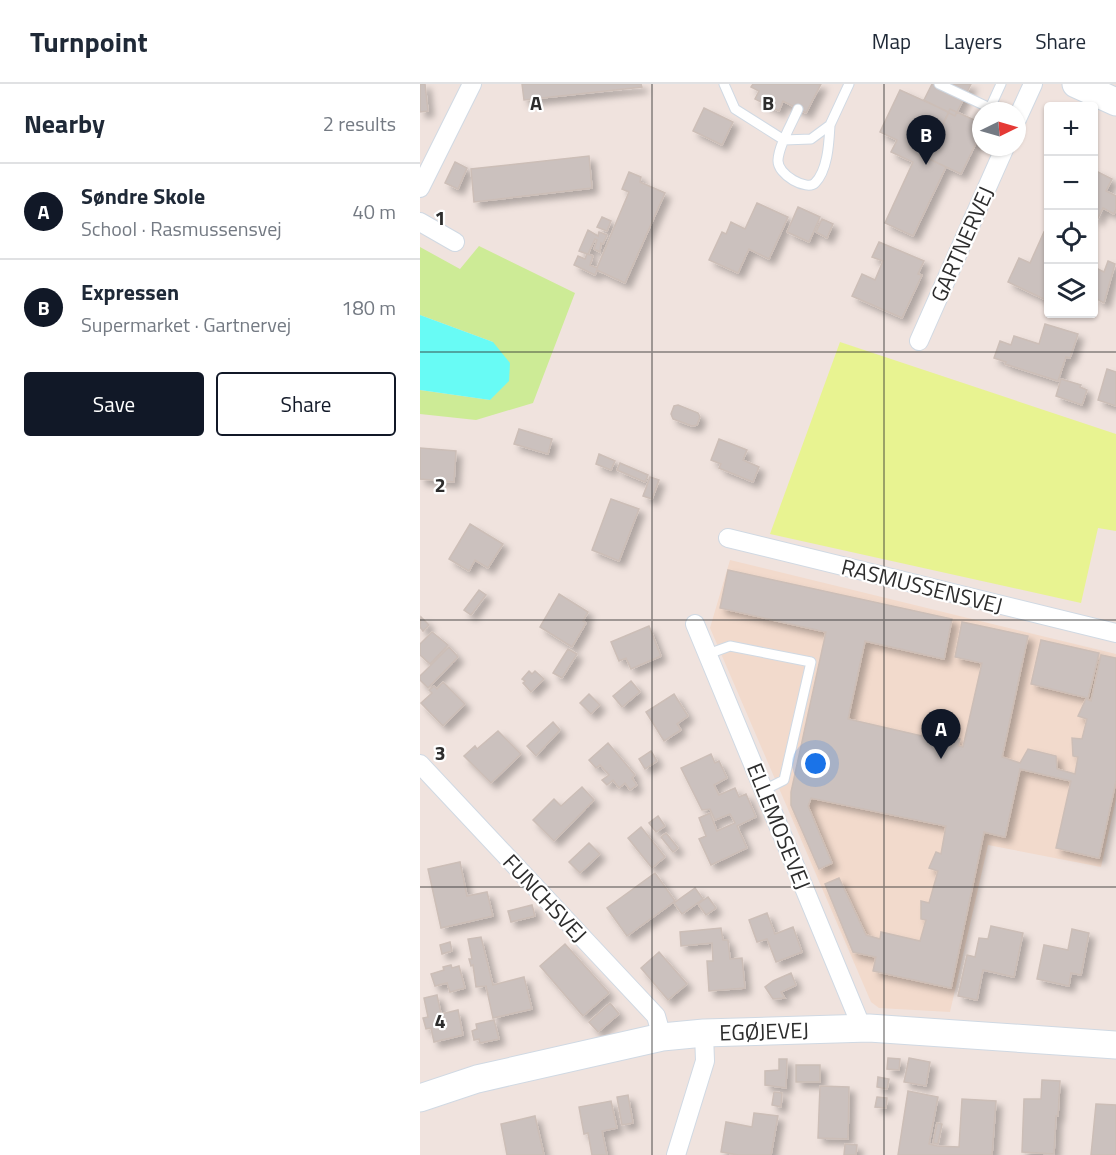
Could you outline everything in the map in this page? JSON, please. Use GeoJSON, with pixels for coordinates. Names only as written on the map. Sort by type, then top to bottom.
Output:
{"type":"FeatureCollection","features":[{"type":"Feature","properties":{"kind":"street"},"geometry":{"type":"LineString","coordinates":[[420,188],[472,84]]}},
{"type":"Feature","properties":{"kind":"street"},"geometry":{"type":"LineString","coordinates":[[1025,102],[1033,84]]}},
{"type":"Feature","properties":{"kind":"street"},"geometry":{"type":"LineString","coordinates":[[1076,84],[1116,102]]}},
{"type":"Feature","properties":{"kind":"street","name":"GARTNERVEJ"},"geometry":{"type":"LineString","coordinates":[[919,341],[1001,156]]}},
{"type":"Feature","properties":{"kind":"street"},"geometry":{"type":"LineString","coordinates":[[420,222],[455,242]]}},
{"type":"Feature","properties":{"kind":"street","name":"RASMUSSENSVEJ"},"geometry":{"type":"LineString","coordinates":[[729,538],[1116,633]]}},
{"type":"Feature","properties":{"kind":"street","name":"ELLEMOSEVEJ"},"geometry":{"type":"LineString","coordinates":[[695,624],[862,1028]]}},
{"type":"Feature","properties":{"kind":"street","name":"FUNCHSVEJ"},"geometry":{"type":"LineString","coordinates":[[420,764],[656,1016],[662,1037]]}},
{"type":"Feature","properties":{"kind":"street","name":"EGØJEVEJ"},"geometry":{"type":"LineString","coordinates":[[420,1098],[477,1079],[662,1037],[704,1033],[862,1028],[1116,1046]]}},
{"type":"Feature","properties":{"kind":"street"},"geometry":{"type":"LineString","coordinates":[[676,1155],[705,1061],[704,1033]]}},
{"type":"Feature","properties":{"kind":"lane"},"geometry":{"type":"LineString","coordinates":[[724,84],[735,110],[784,140],[811,139],[830,125]]}},
{"type":"Feature","properties":{"kind":"lane"},"geometry":{"type":"LineString","coordinates":[[798,109],[778,158],[779,169],[783,174],[806,185],[811,185],[816,182],[827,160],[830,125],[849,84]]}},
{"type":"Feature","properties":{"kind":"lane"},"geometry":{"type":"LineString","coordinates":[[939,84],[990,108],[1001,84]]}},
{"type":"Feature","properties":{"kind":"lane"},"geometry":{"type":"LineString","coordinates":[[708,654],[730,646],[811,662],[784,780],[764,790]]}},
{"type":"Feature","properties":{"kind":"shaded area"},"geometry":{"type":"Polygon","coordinates":[[[730,560],[1116,654],[1116,799],[1101,867],[988,845],[950,1012],[879,1008],[871,1002],[710,628],[730,560]]]}},
{"type":"Feature","properties":{"kind":"green space"},"geometry":{"type":"Polygon","coordinates":[[[479,246],[575,293],[533,403],[476,420],[420,414],[420,390],[490,400],[493,342],[420,315],[420,247],[460,269],[479,246]]]}},
{"type":"Feature","properties":{"kind":"green space"},"geometry":{"type":"Polygon","coordinates":[[[840,342],[1116,434],[1116,531],[1098,528],[1081,603],[770,534],[840,342]]]}},
{"type":"Feature","properties":{"kind":"water"},"geometry":{"type":"Polygon","coordinates":[[[420,315],[493,342],[510,363],[509,381],[490,400],[420,390],[420,315]]]}},
{"type":"Feature","properties":{"kind":"building"},"geometry":{"type":"Polygon","coordinates":[[[420,84],[425,84],[428,111],[420,112],[420,84]]]}},
{"type":"Feature","properties":{"kind":"building"},"geometry":{"type":"Polygon","coordinates":[[[522,84],[641,84],[642,87],[524,100],[522,84]]]}},
{"type":"Feature","properties":{"kind":"building"},"geometry":{"type":"Polygon","coordinates":[[[753,84],[821,84],[806,113],[783,101],[779,111],[755,99],[759,91],[751,87],[753,84]]]}},
{"type":"Feature","properties":{"kind":"building"},"geometry":{"type":"Polygon","coordinates":[[[932,84],[971,84],[955,116],[924,100],[932,84]]]}},
{"type":"Feature","properties":{"kind":"building"},"geometry":{"type":"Polygon","coordinates":[[[900,90],[949,112],[927,158],[946,167],[913,236],[885,223],[913,162],[891,152],[897,140],[880,132],[900,90]]]}},
{"type":"Feature","properties":{"kind":"building"},"geometry":{"type":"Polygon","coordinates":[[[704,108],[733,122],[722,145],[693,131],[704,108]]]}},
{"type":"Feature","properties":{"kind":"building"},"geometry":{"type":"Polygon","coordinates":[[[950,109],[972,119],[972,151],[961,174],[927,158],[950,109]]]}},
{"type":"Feature","properties":{"kind":"building"},"geometry":{"type":"Polygon","coordinates":[[[589,156],[592,188],[474,202],[471,169],[589,156]]]}},
{"type":"Feature","properties":{"kind":"building"},"geometry":{"type":"Polygon","coordinates":[[[455,162],[467,168],[458,189],[445,183],[455,162]]]}},
{"type":"Feature","properties":{"kind":"building"},"geometry":{"type":"Polygon","coordinates":[[[629,172],[641,177],[640,182],[665,193],[625,283],[597,270],[595,275],[574,265],[578,256],[585,259],[587,254],[579,251],[588,230],[598,236],[599,232],[607,235],[603,244],[601,243],[600,252],[594,249],[597,240],[595,239],[588,254],[593,256],[590,265],[597,268],[629,192],[622,189],[629,172]]]}},
{"type":"Feature","properties":{"kind":"building"},"geometry":{"type":"Polygon","coordinates":[[[1098,172],[1112,179],[1106,191],[1116,196],[1114,214],[1103,208],[1098,218],[1098,172]]]}},
{"type":"Feature","properties":{"kind":"building"},"geometry":{"type":"Polygon","coordinates":[[[757,203],[788,217],[769,259],[749,249],[738,273],[709,260],[722,232],[726,234],[731,222],[745,229],[757,203]]]}},
{"type":"Feature","properties":{"kind":"building"},"geometry":{"type":"Polygon","coordinates":[[[798,207],[820,217],[809,242],[787,232],[798,207]]]}},
{"type":"Feature","properties":{"kind":"building"},"geometry":{"type":"Polygon","coordinates":[[[602,217],[611,221],[607,231],[597,227],[602,217]]]}},
{"type":"Feature","properties":{"kind":"building"},"geometry":{"type":"Polygon","coordinates":[[[822,219],[833,224],[827,238],[816,232],[822,219]]]}},
{"type":"Feature","properties":{"kind":"building"},"geometry":{"type":"Polygon","coordinates":[[[1044,232],[1044,299],[1008,282],[1019,258],[1030,263],[1044,232]]]}},
{"type":"Feature","properties":{"kind":"building"},"geometry":{"type":"Polygon","coordinates":[[[879,242],[924,261],[918,274],[922,275],[902,318],[852,296],[862,274],[875,280],[883,261],[872,257],[879,242]]]}},
{"type":"Feature","properties":{"kind":"building"},"geometry":{"type":"Polygon","coordinates":[[[1108,261],[1115,264],[1104,303],[1098,300],[1098,269],[1104,272],[1108,261]]]}},
{"type":"Feature","properties":{"kind":"building"},"geometry":{"type":"Polygon","coordinates":[[[1045,324],[1078,334],[1070,358],[1066,357],[1058,381],[1005,364],[1006,362],[994,358],[1000,341],[1011,345],[1014,336],[1039,344],[1045,324]]]}},
{"type":"Feature","properties":{"kind":"building"},"geometry":{"type":"Polygon","coordinates":[[[1107,369],[1116,372],[1116,406],[1098,400],[1107,369]]]}},
{"type":"Feature","properties":{"kind":"building"},"geometry":{"type":"Polygon","coordinates":[[[1061,379],[1081,385],[1080,387],[1087,390],[1082,405],[1056,396],[1061,379]]]}},
{"type":"Feature","properties":{"kind":"building"},"geometry":{"type":"Polygon","coordinates":[[[678,405],[698,413],[700,417],[697,425],[692,426],[673,419],[671,414],[674,406],[678,405]]]}},
{"type":"Feature","properties":{"kind":"building"},"geometry":{"type":"Polygon","coordinates":[[[519,429],[552,439],[548,454],[514,444],[519,429]]]}},
{"type":"Feature","properties":{"kind":"building"},"geometry":{"type":"Polygon","coordinates":[[[719,439],[747,450],[743,460],[759,467],[753,482],[719,468],[721,464],[711,460],[719,439]]]}},
{"type":"Feature","properties":{"kind":"building"},"geometry":{"type":"Polygon","coordinates":[[[420,448],[456,451],[454,482],[420,479],[420,448]]]}},
{"type":"Feature","properties":{"kind":"building"},"geometry":{"type":"Polygon","coordinates":[[[599,454],[615,461],[611,470],[596,464],[599,454]]]}},
{"type":"Feature","properties":{"kind":"building"},"geometry":{"type":"Polygon","coordinates":[[[620,463],[648,475],[645,482],[617,470],[620,463]]]}},
{"type":"Feature","properties":{"kind":"building"},"geometry":{"type":"Polygon","coordinates":[[[650,477],[659,480],[652,499],[643,496],[650,477]]]}},
{"type":"Feature","properties":{"kind":"building"},"geometry":{"type":"Polygon","coordinates":[[[611,499],[639,509],[619,561],[592,550],[611,499]]]}},
{"type":"Feature","properties":{"kind":"building"},"geometry":{"type":"Polygon","coordinates":[[[470,524],[503,544],[488,568],[475,560],[469,571],[449,559],[470,524]]]}},
{"type":"Feature","properties":{"kind":"building"},"geometry":{"type":"Polygon","coordinates":[[[728,570],[952,619],[944,659],[865,641],[848,719],[922,736],[923,731],[960,739],[958,746],[963,747],[982,663],[955,657],[962,622],[1028,636],[1002,757],[1020,763],[1028,749],[1056,756],[1057,769],[1075,774],[1078,757],[1073,756],[1072,738],[1082,739],[1087,719],[1078,716],[1086,699],[1091,701],[1101,655],[1116,658],[1116,781],[1099,858],[1056,848],[1071,781],[1020,769],[1005,837],[984,832],[951,988],[873,971],[876,957],[853,952],[825,884],[839,878],[866,935],[880,939],[881,932],[920,941],[926,920],[921,919],[921,901],[929,903],[938,871],[929,868],[936,852],[941,854],[946,826],[811,798],[808,806],[832,863],[819,869],[791,805],[791,792],[826,632],[720,608],[728,570]]]}},
{"type":"Feature","properties":{"kind":"building"},"geometry":{"type":"Polygon","coordinates":[[[479,590],[486,595],[471,615],[464,610],[479,590]]]}},
{"type":"Feature","properties":{"kind":"building"},"geometry":{"type":"Polygon","coordinates":[[[559,594],[588,612],[583,621],[586,623],[572,647],[540,627],[559,594]]]}},
{"type":"Feature","properties":{"kind":"building"},"geometry":{"type":"Polygon","coordinates":[[[421,617],[429,625],[423,631],[420,627],[421,617]]]}},
{"type":"Feature","properties":{"kind":"building"},"geometry":{"type":"Polygon","coordinates":[[[649,626],[661,656],[631,669],[626,658],[619,661],[611,642],[649,626]]]}},
{"type":"Feature","properties":{"kind":"building"},"geometry":{"type":"Polygon","coordinates":[[[432,632],[448,645],[430,664],[420,655],[420,644],[432,632]]]}},
{"type":"Feature","properties":{"kind":"building"},"geometry":{"type":"Polygon","coordinates":[[[1041,640],[1099,653],[1088,698],[1031,684],[1041,640]]]}},
{"type":"Feature","properties":{"kind":"building"},"geometry":{"type":"Polygon","coordinates":[[[449,647],[458,657],[428,688],[420,680],[420,676],[449,647]]]}},
{"type":"Feature","properties":{"kind":"building"},"geometry":{"type":"Polygon","coordinates":[[[568,649],[577,654],[562,678],[553,673],[568,649]]]}},
{"type":"Feature","properties":{"kind":"building"},"geometry":{"type":"Polygon","coordinates":[[[529,671],[532,674],[535,671],[544,679],[531,692],[522,679],[529,671]]]}},
{"type":"Feature","properties":{"kind":"building"},"geometry":{"type":"Polygon","coordinates":[[[631,681],[640,692],[622,707],[613,696],[631,681]]]}},
{"type":"Feature","properties":{"kind":"building"},"geometry":{"type":"Polygon","coordinates":[[[443,682],[465,704],[443,726],[421,703],[432,693],[429,690],[434,686],[437,689],[443,682]]]}},
{"type":"Feature","properties":{"kind":"building"},"geometry":{"type":"Polygon","coordinates":[[[589,694],[600,705],[591,714],[580,703],[589,694]]]}},
{"type":"Feature","properties":{"kind":"building"},"geometry":{"type":"Polygon","coordinates":[[[674,694],[688,716],[677,724],[681,730],[664,741],[646,712],[674,694]]]}},
{"type":"Feature","properties":{"kind":"building"},"geometry":{"type":"Polygon","coordinates":[[[553,722],[560,730],[536,756],[527,746],[553,722]]]}},
{"type":"Feature","properties":{"kind":"building"},"geometry":{"type":"Polygon","coordinates":[[[498,731],[521,754],[491,783],[464,756],[475,746],[477,749],[498,731]]]}},
{"type":"Feature","properties":{"kind":"building"},"geometry":{"type":"Polygon","coordinates":[[[608,743],[635,775],[632,778],[637,785],[630,790],[625,783],[619,788],[613,780],[607,785],[602,780],[609,775],[600,765],[596,768],[589,760],[608,743]]]}},
{"type":"Feature","properties":{"kind":"building"},"geometry":{"type":"Polygon","coordinates":[[[651,751],[657,761],[645,769],[639,759],[651,751]]]}},
{"type":"Feature","properties":{"kind":"building"},"geometry":{"type":"Polygon","coordinates":[[[711,754],[715,763],[719,761],[727,778],[714,785],[719,795],[735,788],[739,797],[746,794],[756,817],[737,826],[747,848],[711,865],[699,839],[706,836],[699,818],[710,813],[717,831],[735,823],[730,814],[715,820],[710,809],[702,810],[681,768],[711,754]]]}},
{"type":"Feature","properties":{"kind":"building"},"geometry":{"type":"Polygon","coordinates":[[[582,787],[594,800],[554,841],[533,820],[554,799],[561,806],[582,787]]]}},
{"type":"Feature","properties":{"kind":"building"},"geometry":{"type":"Polygon","coordinates":[[[658,816],[665,826],[656,832],[649,823],[658,816]]]}},
{"type":"Feature","properties":{"kind":"building"},"geometry":{"type":"Polygon","coordinates":[[[641,827],[665,857],[652,868],[628,838],[641,827]]]}},
{"type":"Feature","properties":{"kind":"building"},"geometry":{"type":"Polygon","coordinates":[[[666,833],[678,848],[673,852],[661,837],[666,833]]]}},
{"type":"Feature","properties":{"kind":"building"},"geometry":{"type":"Polygon","coordinates":[[[589,843],[600,854],[580,873],[569,862],[589,843]]]}},
{"type":"Feature","properties":{"kind":"building"},"geometry":{"type":"Polygon","coordinates":[[[460,862],[467,896],[487,892],[493,916],[441,928],[428,869],[460,862]]]}},
{"type":"Feature","properties":{"kind":"building"},"geometry":{"type":"Polygon","coordinates":[[[655,873],[675,901],[627,936],[607,908],[655,873]]]}},
{"type":"Feature","properties":{"kind":"building"},"geometry":{"type":"Polygon","coordinates":[[[695,888],[703,899],[682,914],[674,903],[695,888]]]}},
{"type":"Feature","properties":{"kind":"building"},"geometry":{"type":"Polygon","coordinates":[[[708,897],[716,908],[706,915],[698,904],[708,897]]]}},
{"type":"Feature","properties":{"kind":"building"},"geometry":{"type":"Polygon","coordinates":[[[532,905],[535,916],[511,922],[508,911],[532,905]]]}},
{"type":"Feature","properties":{"kind":"building"},"geometry":{"type":"Polygon","coordinates":[[[767,913],[775,934],[793,927],[802,952],[776,962],[767,939],[757,942],[749,920],[767,913]]]}},
{"type":"Feature","properties":{"kind":"building"},"geometry":{"type":"Polygon","coordinates":[[[991,926],[1023,933],[1014,977],[983,970],[977,1000],[958,996],[967,955],[975,957],[979,938],[988,939],[991,926]]]}},
{"type":"Feature","properties":{"kind":"building"},"geometry":{"type":"Polygon","coordinates":[[[721,928],[723,940],[728,940],[730,959],[742,958],[745,988],[709,991],[707,961],[713,961],[712,943],[681,946],[680,932],[721,928]]]}},
{"type":"Feature","properties":{"kind":"building"},"geometry":{"type":"Polygon","coordinates":[[[1072,929],[1089,933],[1081,975],[1071,973],[1069,986],[1037,979],[1044,945],[1068,950],[1072,929]]]}},
{"type":"Feature","properties":{"kind":"building"},"geometry":{"type":"Polygon","coordinates":[[[481,937],[493,985],[524,977],[532,1009],[493,1018],[486,986],[476,987],[473,965],[471,966],[469,959],[472,959],[468,939],[481,937]]]}},
{"type":"Feature","properties":{"kind":"building"},"geometry":{"type":"Polygon","coordinates":[[[450,942],[452,951],[442,954],[440,945],[450,942]]]}},
{"type":"Feature","properties":{"kind":"building"},"geometry":{"type":"Polygon","coordinates":[[[565,944],[609,993],[583,1016],[540,966],[565,944]]]}},
{"type":"Feature","properties":{"kind":"building"},"geometry":{"type":"Polygon","coordinates":[[[659,952],[687,984],[668,1000],[641,968],[659,952]]]}},
{"type":"Feature","properties":{"kind":"building"},"geometry":{"type":"Polygon","coordinates":[[[451,965],[452,968],[459,966],[465,988],[450,992],[447,983],[435,986],[431,974],[451,965]]]}},
{"type":"Feature","properties":{"kind":"building"},"geometry":{"type":"Polygon","coordinates":[[[791,973],[796,985],[781,992],[785,998],[773,999],[765,987],[791,973]]]}},
{"type":"Feature","properties":{"kind":"building"},"geometry":{"type":"Polygon","coordinates":[[[437,995],[441,1014],[458,1010],[463,1035],[434,1042],[431,1028],[426,1029],[423,1018],[428,1017],[424,998],[437,995]]]}},
{"type":"Feature","properties":{"kind":"building"},"geometry":{"type":"Polygon","coordinates":[[[610,1003],[619,1014],[598,1032],[589,1022],[610,1003]]]}},
{"type":"Feature","properties":{"kind":"building"},"geometry":{"type":"Polygon","coordinates":[[[494,1020],[499,1039],[480,1043],[479,1039],[474,1040],[472,1031],[477,1029],[476,1024],[494,1020]]]}},
{"type":"Feature","properties":{"kind":"building"},"geometry":{"type":"Polygon","coordinates":[[[888,1058],[900,1059],[899,1070],[887,1069],[888,1058]]]}},
{"type":"Feature","properties":{"kind":"building"},"geometry":{"type":"Polygon","coordinates":[[[909,1058],[930,1062],[926,1086],[904,1082],[909,1058]]]}},
{"type":"Feature","properties":{"kind":"building"},"geometry":{"type":"Polygon","coordinates":[[[779,1059],[787,1059],[786,1088],[765,1085],[765,1071],[779,1070],[779,1059]]]}},
{"type":"Feature","properties":{"kind":"building"},"geometry":{"type":"Polygon","coordinates":[[[796,1065],[820,1065],[820,1082],[796,1082],[796,1065]]]}},
{"type":"Feature","properties":{"kind":"building"},"geometry":{"type":"Polygon","coordinates":[[[878,1077],[889,1079],[887,1089],[877,1087],[878,1077]]]}},
{"type":"Feature","properties":{"kind":"building"},"geometry":{"type":"Polygon","coordinates":[[[1042,1080],[1060,1081],[1054,1154],[1022,1152],[1024,1099],[1041,1099],[1042,1080]]]}},
{"type":"Feature","properties":{"kind":"building"},"geometry":{"type":"Polygon","coordinates":[[[820,1086],[849,1087],[848,1139],[818,1138],[820,1086]]]}},
{"type":"Feature","properties":{"kind":"building"},"geometry":{"type":"Polygon","coordinates":[[[908,1091],[938,1097],[929,1144],[937,1146],[959,1147],[962,1099],[996,1101],[992,1155],[898,1155],[908,1091]]]}},
{"type":"Feature","properties":{"kind":"building"},"geometry":{"type":"Polygon","coordinates":[[[774,1092],[782,1093],[781,1107],[772,1105],[774,1092]]]}},
{"type":"Feature","properties":{"kind":"building"},"geometry":{"type":"Polygon","coordinates":[[[628,1095],[633,1123],[622,1125],[617,1097],[628,1095]]]}},
{"type":"Feature","properties":{"kind":"building"},"geometry":{"type":"Polygon","coordinates":[[[877,1097],[887,1098],[886,1108],[875,1107],[877,1097]]]}},
{"type":"Feature","properties":{"kind":"building"},"geometry":{"type":"Polygon","coordinates":[[[611,1101],[617,1128],[602,1131],[607,1155],[592,1155],[588,1133],[584,1134],[579,1107],[611,1101]]]}},
{"type":"Feature","properties":{"kind":"building"},"geometry":{"type":"Polygon","coordinates":[[[1096,1104],[1116,1105],[1116,1155],[1091,1155],[1096,1104]]]}},
{"type":"Feature","properties":{"kind":"building"},"geometry":{"type":"Polygon","coordinates":[[[754,1113],[778,1116],[771,1155],[738,1155],[721,1152],[726,1122],[752,1127],[754,1113]]]}},
{"type":"Feature","properties":{"kind":"building"},"geometry":{"type":"Polygon","coordinates":[[[535,1116],[544,1155],[507,1155],[501,1124],[535,1116]]]}},
{"type":"Feature","properties":{"kind":"building"},"geometry":{"type":"Polygon","coordinates":[[[937,1123],[942,1124],[938,1144],[933,1143],[937,1123]]]}},
{"type":"Feature","properties":{"kind":"building"},"geometry":{"type":"Polygon","coordinates":[[[845,1144],[857,1145],[856,1155],[844,1155],[845,1144]]]}},
{"type":"Feature","properties":{"kind":"place","name":"Expressen"},"geometry":{"type":"Point","coordinates":[926,165]}},
{"type":"Feature","properties":{"kind":"place","name":"Søndre Skole"},"geometry":{"type":"Point","coordinates":[941,759]}}]}
